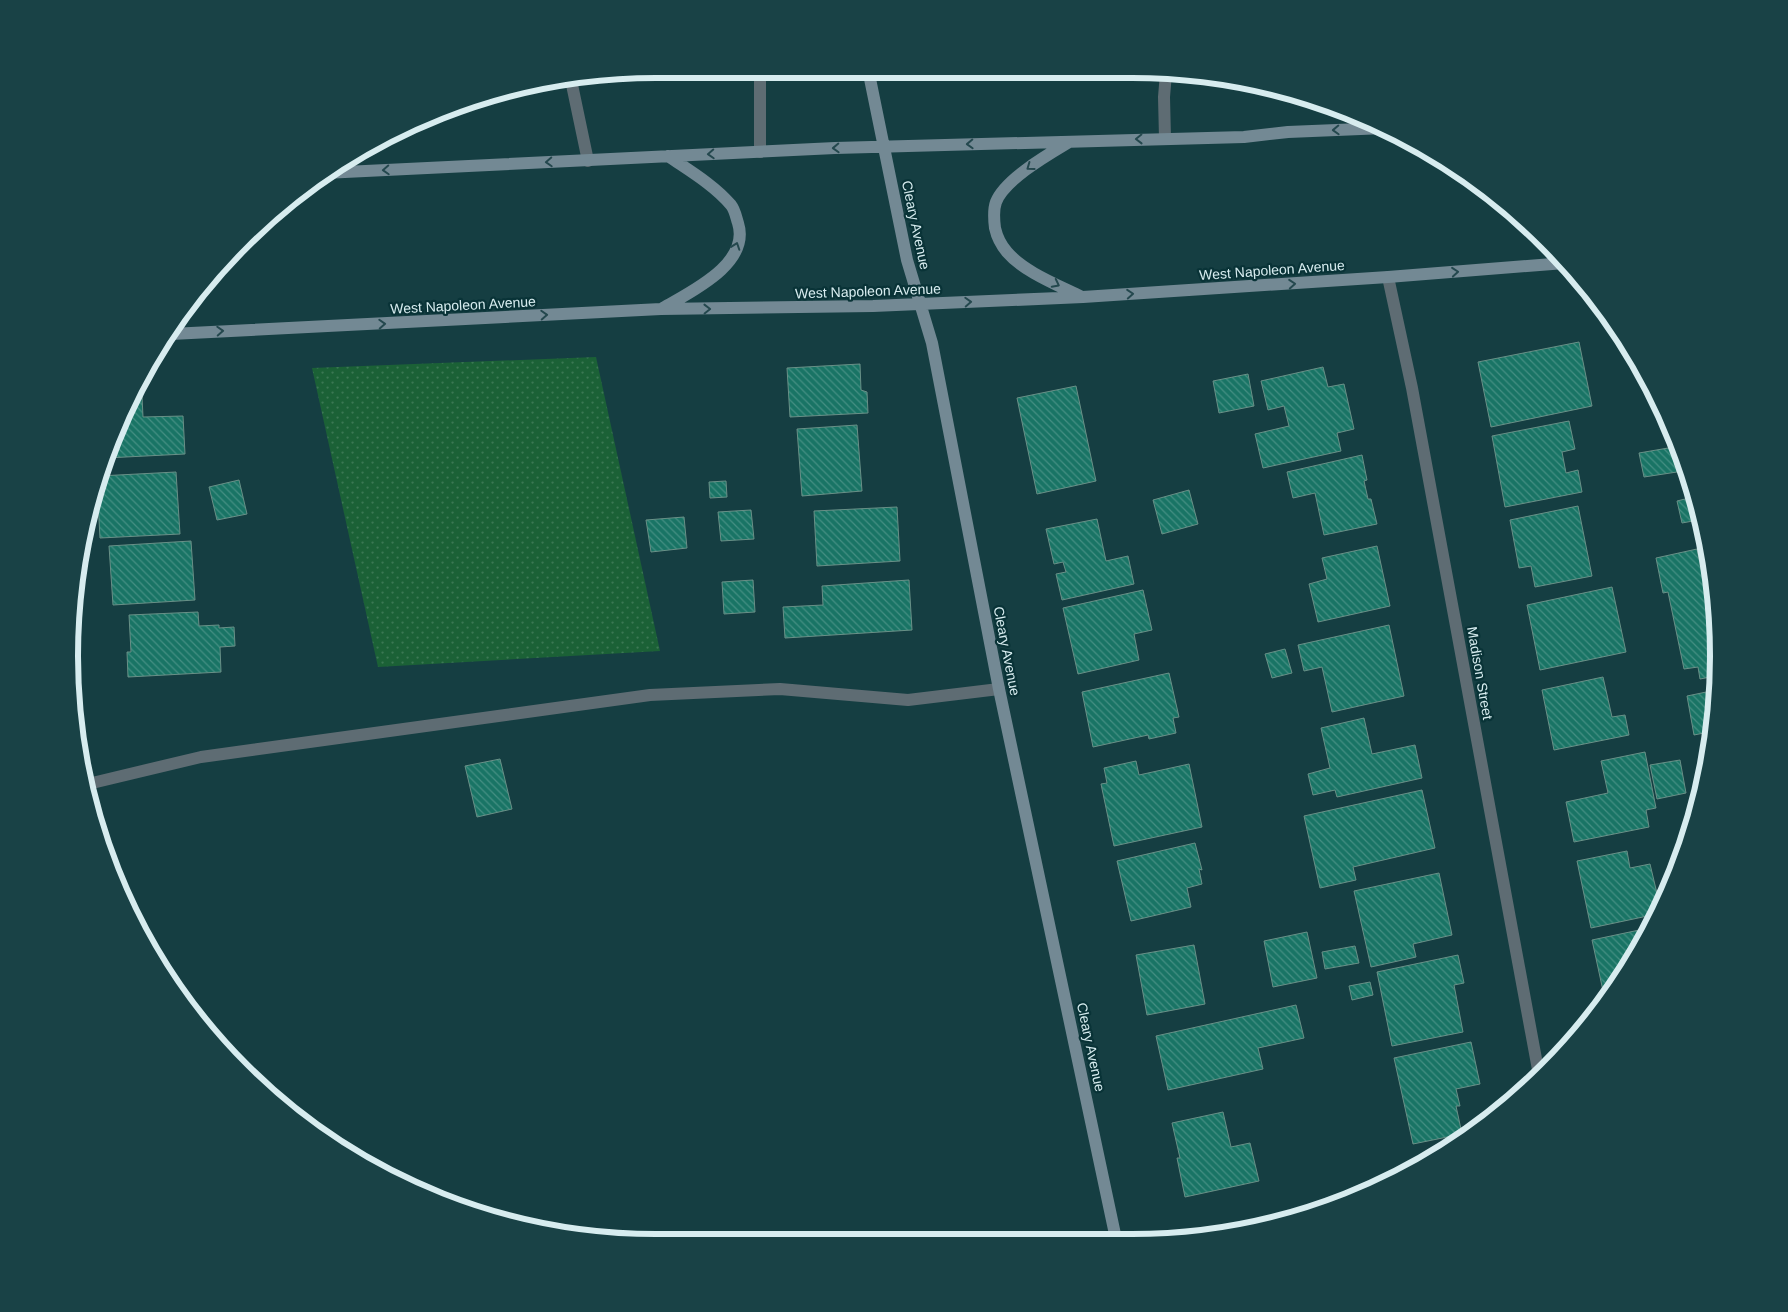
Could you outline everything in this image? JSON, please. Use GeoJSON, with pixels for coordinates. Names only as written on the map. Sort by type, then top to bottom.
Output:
{"type":"FeatureCollection","features":[{"type":"Feature","properties":{"kind":"main road","name":"Cleary Avenue"},"geometry":{"type":"LineString","coordinates":[[870,77],[907,260],[932,343],[999,690],[1115,1234]]}},
{"type":"Feature","properties":{"kind":"main road"},"geometry":{"type":"LineString","coordinates":[[339,172],[884,146],[1244,137],[1288,132],[1369,129]]}},
{"type":"Feature","properties":{"kind":"main road"},"geometry":{"type":"LineString","coordinates":[[1072,140],[1029,167],[1009,185],[996,201],[993,218],[997,237],[1007,252],[1030,270],[1083,297]]}},
{"type":"Feature","properties":{"kind":"main road"},"geometry":{"type":"LineString","coordinates":[[661,309],[706,283],[724,268],[738,247],[740,228],[733,207],[710,185],[668,156]]}},
{"type":"Feature","properties":{"kind":"main road","name":"West Napoleon Avenue"},"geometry":{"type":"LineString","coordinates":[[176,334],[661,309],[919,305],[1083,297],[1388,277],[1556,264]]}},
{"type":"Feature","properties":{"kind":"street"},"geometry":{"type":"LineString","coordinates":[[760,152],[763,77]]}},
{"type":"Feature","properties":{"kind":"street"},"geometry":{"type":"LineString","coordinates":[[1165,138],[1166,79]]}},
{"type":"Feature","properties":{"kind":"street"},"geometry":{"type":"LineString","coordinates":[[572,84],[588,161]]}},
{"type":"Feature","properties":{"kind":"street","name":"Madison Street"},"geometry":{"type":"LineString","coordinates":[[1388,277],[1412,388],[1539,1067]]}},
{"type":"Feature","properties":{"kind":"street"},"geometry":{"type":"LineString","coordinates":[[92,784],[201,756],[650,695],[780,688],[908,700],[999,690]]}},
{"type":"Feature","properties":{"kind":"green space"},"geometry":{"type":"Polygon","coordinates":[[[596,357],[660,651],[378,667],[312,368],[596,357]]]}},
{"type":"Feature","properties":{"kind":"building"},"geometry":{"type":"Polygon","coordinates":[[[1579,342],[1592,406],[1491,427],[1478,362],[1579,342]]]}},
{"type":"Feature","properties":{"kind":"building"},"geometry":{"type":"Polygon","coordinates":[[[860,364],[861,390],[867,392],[868,413],[790,417],[787,368],[860,364]]]}},
{"type":"Feature","properties":{"kind":"building"},"geometry":{"type":"Polygon","coordinates":[[[1323,367],[1328,387],[1344,384],[1354,429],[1337,433],[1341,451],[1263,468],[1255,434],[1289,426],[1284,406],[1268,410],[1261,381],[1323,367]]]}},
{"type":"Feature","properties":{"kind":"building"},"geometry":{"type":"Polygon","coordinates":[[[1248,374],[1254,406],[1219,413],[1213,381],[1248,374]]]}},
{"type":"Feature","properties":{"kind":"building"},"geometry":{"type":"Polygon","coordinates":[[[1076,386],[1096,481],[1037,494],[1017,398],[1076,386]]]}},
{"type":"Feature","properties":{"kind":"building"},"geometry":{"type":"Polygon","coordinates":[[[139,396],[142,396],[143,417],[183,416],[185,454],[113,458],[139,396]]]}},
{"type":"Feature","properties":{"kind":"building"},"geometry":{"type":"Polygon","coordinates":[[[1569,421],[1575,449],[1562,452],[1566,473],[1578,470],[1582,492],[1505,507],[1492,436],[1569,421]]]}},
{"type":"Feature","properties":{"kind":"building"},"geometry":{"type":"Polygon","coordinates":[[[857,425],[862,491],[802,496],[797,429],[857,425]]]}},
{"type":"Feature","properties":{"kind":"building"},"geometry":{"type":"Polygon","coordinates":[[[1671,448],[1675,458],[1677,472],[1644,477],[1639,453],[1671,448]]]}},
{"type":"Feature","properties":{"kind":"building"},"geometry":{"type":"Polygon","coordinates":[[[1362,455],[1367,480],[1364,481],[1377,524],[1324,535],[1315,493],[1293,498],[1287,472],[1362,455]]]}},
{"type":"Feature","properties":{"kind":"building"},"geometry":{"type":"Polygon","coordinates":[[[176,472],[180,534],[100,538],[98,502],[106,476],[176,472]]]}},
{"type":"Feature","properties":{"kind":"building"},"geometry":{"type":"Polygon","coordinates":[[[239,480],[247,514],[217,520],[209,487],[239,480]]]}},
{"type":"Feature","properties":{"kind":"building"},"geometry":{"type":"Polygon","coordinates":[[[726,481],[727,497],[710,498],[709,482],[726,481]]]}},
{"type":"Feature","properties":{"kind":"building"},"geometry":{"type":"Polygon","coordinates":[[[1189,490],[1198,524],[1162,534],[1153,500],[1189,490]]]}},
{"type":"Feature","properties":{"kind":"building"},"geometry":{"type":"Polygon","coordinates":[[[1689,498],[1699,542],[1697,542],[1693,521],[1682,523],[1677,501],[1689,498]]]}},
{"type":"Feature","properties":{"kind":"building"},"geometry":{"type":"Polygon","coordinates":[[[1578,506],[1592,576],[1535,587],[1531,566],[1519,568],[1510,520],[1578,506]]]}},
{"type":"Feature","properties":{"kind":"building"},"geometry":{"type":"Polygon","coordinates":[[[897,507],[900,561],[817,566],[814,511],[897,507]]]}},
{"type":"Feature","properties":{"kind":"building"},"geometry":{"type":"Polygon","coordinates":[[[751,510],[754,539],[721,541],[718,512],[751,510]]]}},
{"type":"Feature","properties":{"kind":"building"},"geometry":{"type":"Polygon","coordinates":[[[684,517],[687,548],[651,552],[646,520],[684,517]]]}},
{"type":"Feature","properties":{"kind":"building"},"geometry":{"type":"Polygon","coordinates":[[[1097,519],[1106,561],[1128,556],[1134,584],[1062,600],[1056,574],[1066,572],[1063,562],[1054,564],[1046,529],[1097,519]]]}},
{"type":"Feature","properties":{"kind":"building"},"geometry":{"type":"Polygon","coordinates":[[[191,541],[195,600],[113,605],[109,546],[191,541]]]}},
{"type":"Feature","properties":{"kind":"building"},"geometry":{"type":"Polygon","coordinates":[[[1377,546],[1390,606],[1318,622],[1309,584],[1327,579],[1322,558],[1377,546]]]}},
{"type":"Feature","properties":{"kind":"building"},"geometry":{"type":"Polygon","coordinates":[[[1697,549],[1704,583],[1706,583],[1709,618],[1709,677],[1700,679],[1698,667],[1684,669],[1668,592],[1663,593],[1656,558],[1697,549]]]}},
{"type":"Feature","properties":{"kind":"building"},"geometry":{"type":"Polygon","coordinates":[[[753,580],[755,612],[724,614],[722,582],[753,580]]]}},
{"type":"Feature","properties":{"kind":"building"},"geometry":{"type":"Polygon","coordinates":[[[909,580],[912,630],[785,638],[783,607],[823,605],[822,586],[909,580]]]}},
{"type":"Feature","properties":{"kind":"building"},"geometry":{"type":"Polygon","coordinates":[[[1612,587],[1626,652],[1540,670],[1527,605],[1612,587]]]}},
{"type":"Feature","properties":{"kind":"building"},"geometry":{"type":"Polygon","coordinates":[[[1143,590],[1152,630],[1134,634],[1139,660],[1078,674],[1063,608],[1143,590]]]}},
{"type":"Feature","properties":{"kind":"building"},"geometry":{"type":"Polygon","coordinates":[[[198,612],[199,626],[219,625],[219,628],[234,627],[235,646],[220,647],[221,672],[128,677],[127,652],[131,652],[129,615],[198,612]]]}},
{"type":"Feature","properties":{"kind":"building"},"geometry":{"type":"Polygon","coordinates":[[[1389,625],[1404,696],[1332,712],[1322,667],[1304,671],[1298,645],[1389,625]]]}},
{"type":"Feature","properties":{"kind":"building"},"geometry":{"type":"Polygon","coordinates":[[[1285,649],[1292,673],[1272,678],[1265,654],[1285,649]]]}},
{"type":"Feature","properties":{"kind":"building"},"geometry":{"type":"Polygon","coordinates":[[[1169,673],[1179,717],[1173,718],[1176,733],[1149,739],[1148,735],[1093,747],[1082,692],[1169,673]]]}},
{"type":"Feature","properties":{"kind":"building"},"geometry":{"type":"Polygon","coordinates":[[[1603,677],[1612,717],[1625,715],[1629,735],[1554,750],[1542,690],[1603,677]]]}},
{"type":"Feature","properties":{"kind":"building"},"geometry":{"type":"Polygon","coordinates":[[[1709,691],[1706,733],[1694,735],[1687,696],[1709,691]]]}},
{"type":"Feature","properties":{"kind":"building"},"geometry":{"type":"Polygon","coordinates":[[[1364,718],[1372,754],[1415,745],[1422,778],[1337,797],[1335,790],[1313,795],[1308,774],[1330,768],[1321,728],[1364,718]]]}},
{"type":"Feature","properties":{"kind":"building"},"geometry":{"type":"Polygon","coordinates":[[[1645,752],[1656,808],[1646,810],[1649,827],[1574,842],[1566,802],[1608,793],[1601,761],[1645,752]]]}},
{"type":"Feature","properties":{"kind":"building"},"geometry":{"type":"Polygon","coordinates":[[[500,759],[512,809],[477,817],[465,766],[500,759]]]}},
{"type":"Feature","properties":{"kind":"building"},"geometry":{"type":"Polygon","coordinates":[[[1680,760],[1686,793],[1657,799],[1650,765],[1680,760]]]}},
{"type":"Feature","properties":{"kind":"building"},"geometry":{"type":"Polygon","coordinates":[[[1136,761],[1139,775],[1189,764],[1202,827],[1114,846],[1101,784],[1107,783],[1104,768],[1136,761]]]}},
{"type":"Feature","properties":{"kind":"building"},"geometry":{"type":"Polygon","coordinates":[[[1422,790],[1435,848],[1353,867],[1356,880],[1320,888],[1304,816],[1422,790]]]}},
{"type":"Feature","properties":{"kind":"building"},"geometry":{"type":"Polygon","coordinates":[[[1195,843],[1202,870],[1199,869],[1202,884],[1187,888],[1191,907],[1131,921],[1117,861],[1195,843]]]}},
{"type":"Feature","properties":{"kind":"building"},"geometry":{"type":"Polygon","coordinates":[[[1627,851],[1630,868],[1650,864],[1658,896],[1649,916],[1591,928],[1577,861],[1627,851]]]}},
{"type":"Feature","properties":{"kind":"building"},"geometry":{"type":"Polygon","coordinates":[[[1439,873],[1452,935],[1413,944],[1416,957],[1371,967],[1354,891],[1439,873]]]}},
{"type":"Feature","properties":{"kind":"building"},"geometry":{"type":"Polygon","coordinates":[[[1641,930],[1603,991],[1592,940],[1641,930]]]}},
{"type":"Feature","properties":{"kind":"building"},"geometry":{"type":"Polygon","coordinates":[[[1307,932],[1317,978],[1273,987],[1264,941],[1307,932]]]}},
{"type":"Feature","properties":{"kind":"building"},"geometry":{"type":"Polygon","coordinates":[[[1194,945],[1205,1004],[1147,1015],[1136,955],[1194,945]]]}},
{"type":"Feature","properties":{"kind":"building"},"geometry":{"type":"Polygon","coordinates":[[[1355,946],[1359,963],[1325,969],[1322,952],[1355,946]]]}},
{"type":"Feature","properties":{"kind":"building"},"geometry":{"type":"Polygon","coordinates":[[[1458,955],[1464,983],[1454,985],[1463,1032],[1392,1046],[1377,972],[1458,955]]]}},
{"type":"Feature","properties":{"kind":"building"},"geometry":{"type":"Polygon","coordinates":[[[1370,982],[1373,995],[1352,1000],[1349,986],[1370,982]]]}},
{"type":"Feature","properties":{"kind":"building"},"geometry":{"type":"Polygon","coordinates":[[[1296,1005],[1304,1038],[1258,1048],[1263,1069],[1168,1090],[1156,1036],[1296,1005]]]}},
{"type":"Feature","properties":{"kind":"building"},"geometry":{"type":"Polygon","coordinates":[[[1471,1042],[1480,1084],[1456,1089],[1460,1106],[1456,1106],[1461,1131],[1455,1135],[1413,1144],[1394,1058],[1471,1042]]]}},
{"type":"Feature","properties":{"kind":"building"},"geometry":{"type":"Polygon","coordinates":[[[1223,1112],[1231,1147],[1250,1143],[1259,1181],[1185,1197],[1177,1158],[1180,1158],[1172,1123],[1223,1112]]]}}]}
